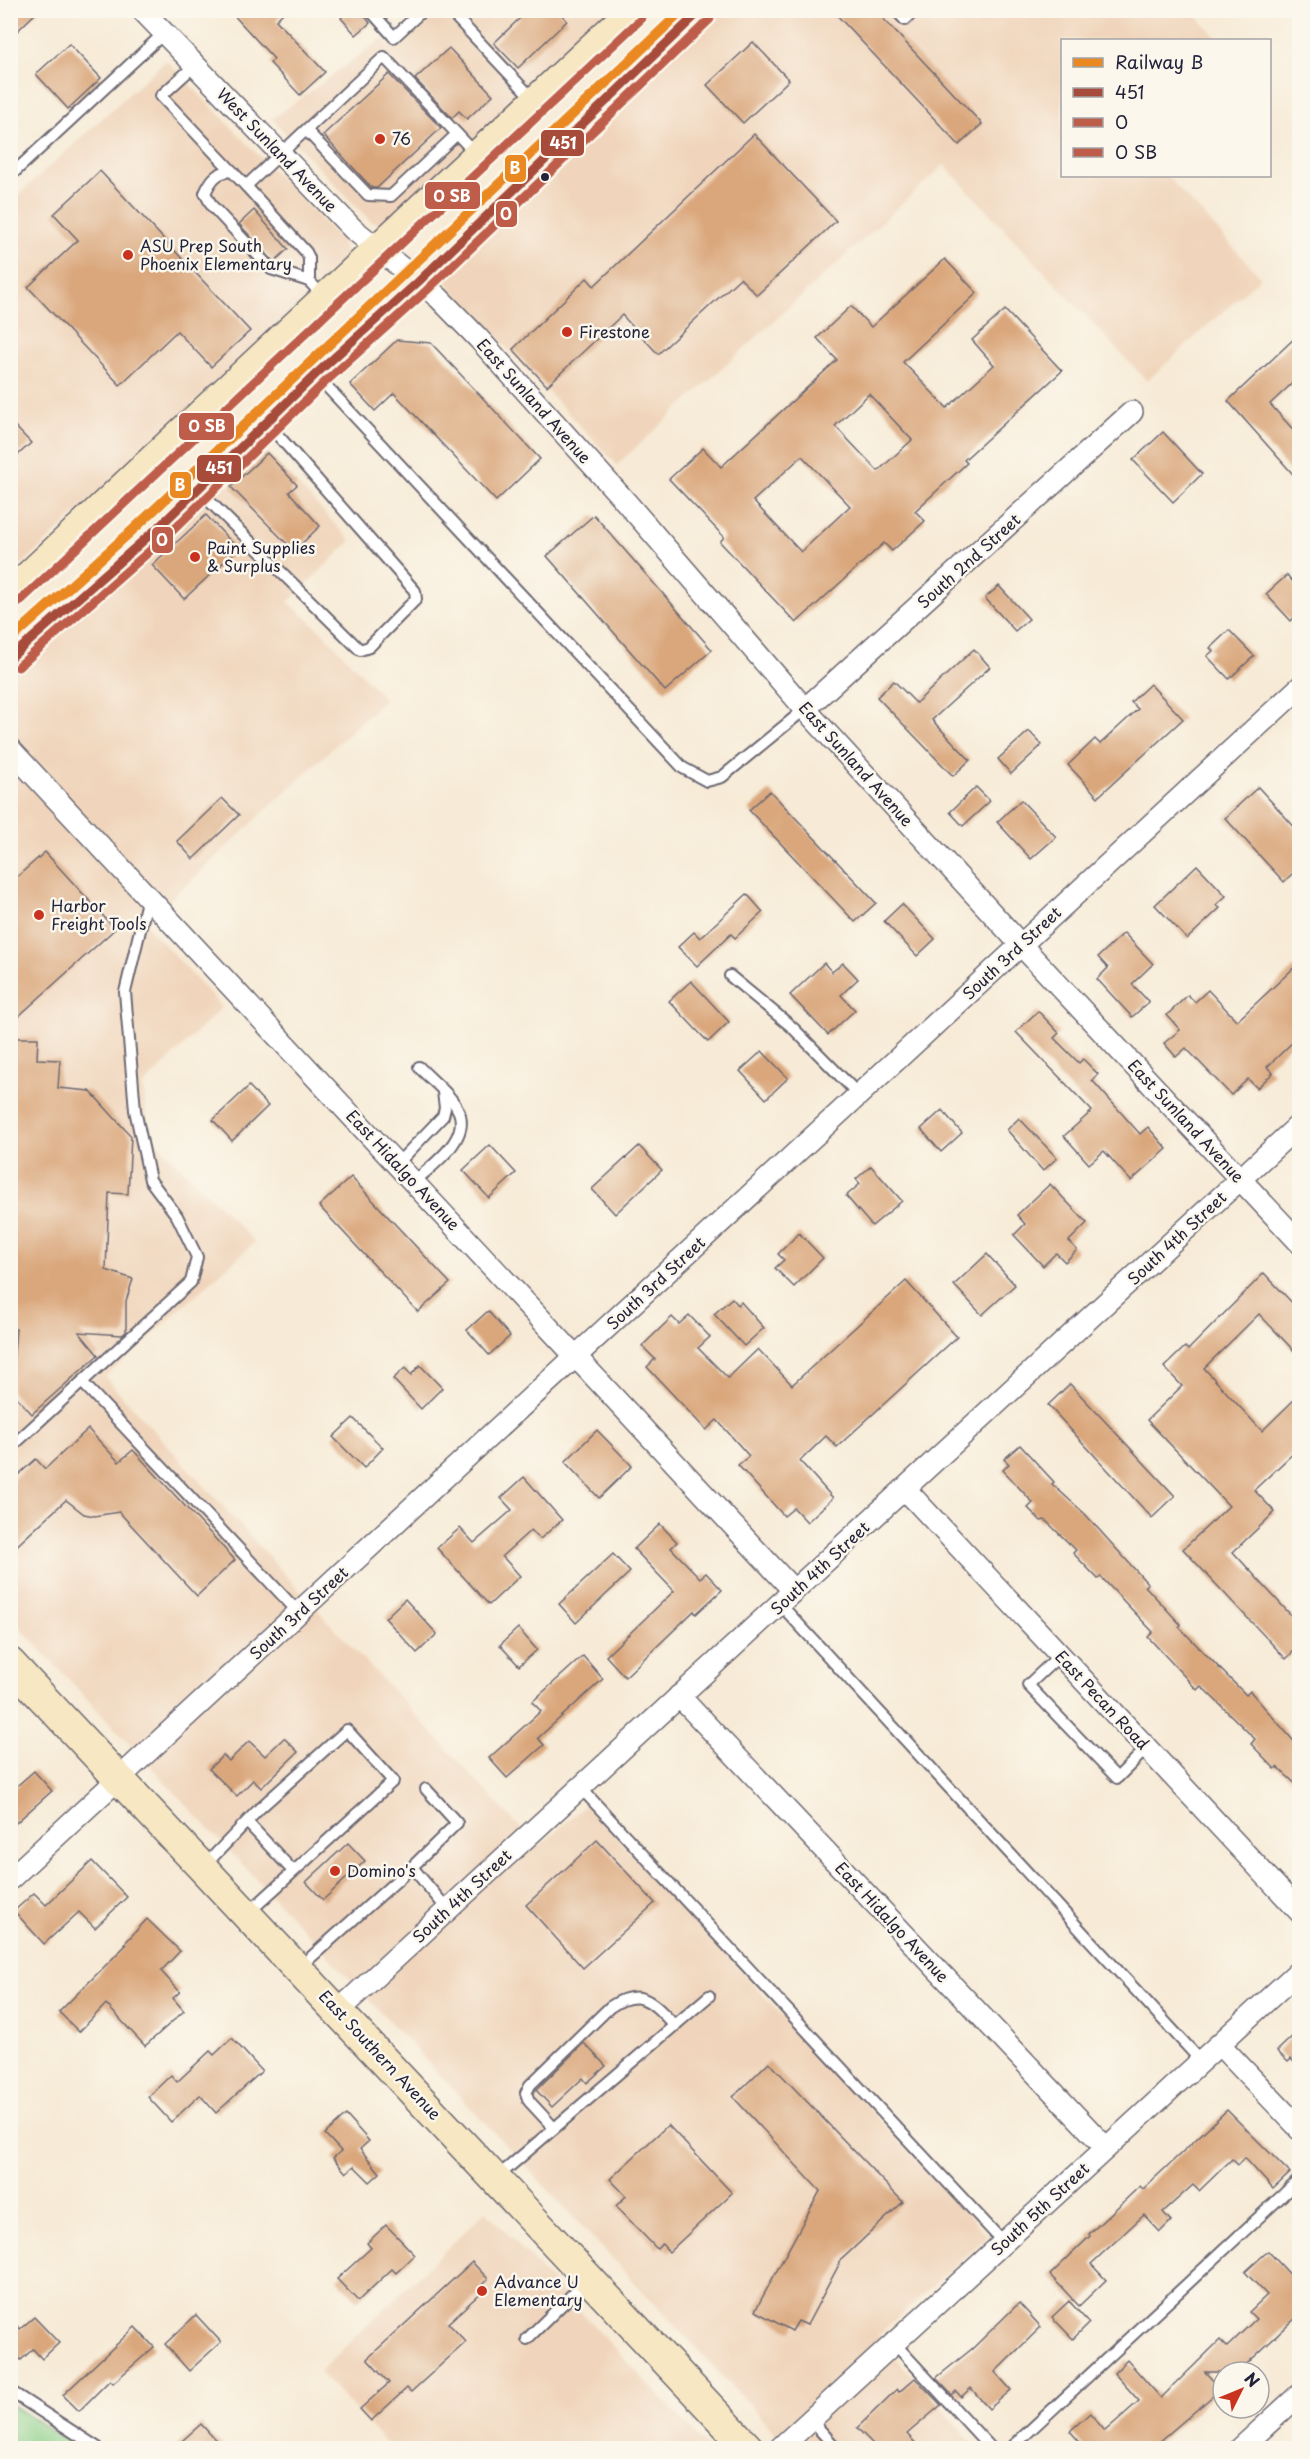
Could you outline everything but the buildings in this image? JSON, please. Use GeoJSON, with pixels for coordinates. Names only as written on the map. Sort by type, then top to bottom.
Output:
{"type":"FeatureCollection","features":[{"type":"Feature","properties":{"kind":"main road"},"geometry":{"type":"LineString","coordinates":[[12,590],[317,290],[378,248],[633,10]]}},
{"type":"Feature","properties":{"kind":"main road"},"geometry":{"type":"LineString","coordinates":[[10,658],[160,525],[196,488],[268,423],[316,374],[418,282],[702,10]]}},
{"type":"Feature","properties":{"kind":"main road","name":"East Southern Avenue"},"geometry":{"type":"LineString","coordinates":[[13,1671],[120,1779],[339,2010],[748,2448]]}},
{"type":"Feature","properties":{"kind":"street","name":"West Sunland Avenue"},"geometry":{"type":"LineString","coordinates":[[142,10],[353,229],[418,282]]}},
{"type":"Feature","properties":{"kind":"street","name":"East Sunland Avenue"},"geometry":{"type":"LineString","coordinates":[[418,282],[438,297],[478,338],[626,502],[805,709],[1299,1244]]}},
{"type":"Feature","properties":{"kind":"street","name":"South 2nd Street"},"geometry":{"type":"LineString","coordinates":[[805,709],[1132,412]]}},
{"type":"Feature","properties":{"kind":"street","name":"South 3rd Street"},"geometry":{"type":"LineString","coordinates":[[10,1879],[1299,687]]}},
{"type":"Feature","properties":{"kind":"street","name":"East Hidalgo Avenue"},"geometry":{"type":"LineString","coordinates":[[10,749],[577,1356],[787,1597]]}},
{"type":"Feature","properties":{"kind":"street","name":"South 4th Street"},"geometry":{"type":"LineString","coordinates":[[339,2010],[1299,1124]]}},
{"type":"Feature","properties":{"kind":"street","name":"East Pecan Road"},"geometry":{"type":"LineString","coordinates":[[905,1489],[1299,1912]]}},
{"type":"Feature","properties":{"kind":"street","name":"East Hidalgo Avenue"},"geometry":{"type":"LineString","coordinates":[[679,1696],[1106,2148]]}},
{"type":"Feature","properties":{"kind":"street","name":"South 5th Street"},"geometry":{"type":"LineString","coordinates":[[780,2448],[1202,2062],[1299,1970]]}},
{"type":"Feature","properties":{"kind":"street"},"geometry":{"type":"LineString","coordinates":[[1220,2045],[1299,2129]]}},
{"type":"Feature","properties":{"kind":"street"},"geometry":{"type":"LineString","coordinates":[[1241,2448],[1299,2394]]}},
{"type":"Feature","properties":{"kind":"lane"},"geometry":{"type":"LineString","coordinates":[[370,10],[394,37],[423,10]]}},
{"type":"Feature","properties":{"kind":"lane"},"geometry":{"type":"LineString","coordinates":[[896,10],[905,20],[915,10]]}},
{"type":"Feature","properties":{"kind":"lane"},"geometry":{"type":"LineString","coordinates":[[451,12],[536,101]]}},
{"type":"Feature","properties":{"kind":"lane"},"geometry":{"type":"LineString","coordinates":[[10,176],[164,33]]}},
{"type":"Feature","properties":{"kind":"lane"},"geometry":{"type":"LineString","coordinates":[[246,186],[384,57],[477,156]]}},
{"type":"Feature","properties":{"kind":"lane"},"geometry":{"type":"LineString","coordinates":[[195,65],[161,96],[306,252],[317,290]]}},
{"type":"Feature","properties":{"kind":"lane"},"geometry":{"type":"LineString","coordinates":[[306,130],[368,195],[391,196],[457,134]]}},
{"type":"Feature","properties":{"kind":"lane"},"geometry":{"type":"LineString","coordinates":[[232,171],[216,175],[209,183],[205,193],[212,206],[271,269],[317,290]]}},
{"type":"Feature","properties":{"kind":"lane"},"geometry":{"type":"LineString","coordinates":[[316,374],[683,768],[707,782],[722,777],[805,709]]}},
{"type":"Feature","properties":{"kind":"lane"},"geometry":{"type":"LineString","coordinates":[[196,488],[360,650],[369,646],[416,599],[415,591],[268,423]]}},
{"type":"Feature","properties":{"kind":"lane"},"geometry":{"type":"LineString","coordinates":[[10,1448],[191,1282],[197,1257],[177,1216],[150,1180],[135,1110],[125,992],[148,897]]}},
{"type":"Feature","properties":{"kind":"lane"},"geometry":{"type":"LineString","coordinates":[[730,976],[792,1027],[859,1095]]}},
{"type":"Feature","properties":{"kind":"lane"},"geometry":{"type":"LineString","coordinates":[[414,1182],[449,1148],[462,1124],[459,1113],[419,1067]]}},
{"type":"Feature","properties":{"kind":"lane"},"geometry":{"type":"LineString","coordinates":[[397,1164],[443,1116],[445,1108],[443,1092]]}},
{"type":"Feature","properties":{"kind":"lane"},"geometry":{"type":"LineString","coordinates":[[82,1382],[299,1612]]}},
{"type":"Feature","properties":{"kind":"lane"},"geometry":{"type":"LineString","coordinates":[[787,1597],[1202,2062]]}},
{"type":"Feature","properties":{"kind":"lane"},"geometry":{"type":"LineString","coordinates":[[1060,1655],[1028,1685],[1117,1778],[1147,1748]]}},
{"type":"Feature","properties":{"kind":"lane"},"geometry":{"type":"LineString","coordinates":[[203,1867],[260,1808],[347,1730],[393,1781],[247,1913]]}},
{"type":"Feature","properties":{"kind":"lane"},"geometry":{"type":"LineString","coordinates":[[580,1787],[1004,2243]]}},
{"type":"Feature","properties":{"kind":"lane"},"geometry":{"type":"LineString","coordinates":[[299,1968],[412,1867],[457,1823],[426,1789]]}},
{"type":"Feature","properties":{"kind":"lane"},"geometry":{"type":"LineString","coordinates":[[248,1823],[293,1871]]}},
{"type":"Feature","properties":{"kind":"lane"},"geometry":{"type":"LineString","coordinates":[[412,1867],[448,1910]]}},
{"type":"Feature","properties":{"kind":"lane"},"geometry":{"type":"LineString","coordinates":[[554,2128],[529,2101],[526,2093],[530,2085],[610,2007],[623,1998],[634,1996],[643,1998],[654,2005],[675,2026]]}},
{"type":"Feature","properties":{"kind":"lane"},"geometry":{"type":"LineString","coordinates":[[495,2178],[709,1996]]}},
{"type":"Feature","properties":{"kind":"lane"},"geometry":{"type":"LineString","coordinates":[[1011,2448],[1299,2179]]}},
{"type":"Feature","properties":{"kind":"lane"},"geometry":{"type":"LineString","coordinates":[[527,2339],[588,2278]]}},
{"type":"Feature","properties":{"kind":"lane"},"geometry":{"type":"LineString","coordinates":[[895,2344],[991,2448]]}},
{"type":"Feature","properties":{"kind":"lane"},"geometry":{"type":"LineString","coordinates":[[10,2391],[98,2448]]}},
{"type":"Feature","properties":{"kind":"lane"},"geometry":{"type":"LineString","coordinates":[[811,2420],[836,2448]]}},
{"type":"Feature","properties":{"kind":"path"},"geometry":{"type":"LineString","coordinates":[[10,2442],[24,2448]]}},
{"type":"Feature","properties":{"kind":"shaded area"},"geometry":{"type":"Polygon","coordinates":[[[1191,10],[1218,39],[1061,39],[1061,177],[1168,177],[1261,277],[1147,381],[944,165],[617,465],[451,289],[445,279],[444,270],[718,11],[1191,10]]]}},
{"type":"Feature","properties":{"kind":"shaded area"},"geometry":{"type":"Polygon","coordinates":[[[434,11],[614,11],[385,223],[371,222],[272,119],[382,39],[392,48],[434,11]]]}},
{"type":"Feature","properties":{"kind":"shaded area","name":"ASU Prep South Phoenix Elementary"},"geometry":{"type":"Polygon","coordinates":[[[166,60],[342,241],[346,256],[342,264],[11,575],[11,202],[166,60]]]}},
{"type":"Feature","properties":{"kind":"shaded area"},"geometry":{"type":"Polygon","coordinates":[[[257,442],[351,541],[288,602],[321,631],[385,699],[145,923],[222,1007],[143,1086],[149,1135],[255,1242],[105,1377],[538,1847],[586,1805],[988,2236],[877,2336],[977,2448],[790,2448],[11,1618],[11,675],[257,442]]]}},
{"type":"Feature","properties":{"kind":"shaded area","name":"Advance U Elementary"},"geometry":{"type":"Polygon","coordinates":[[[486,2211],[708,2448],[391,2448],[319,2372],[486,2211]]]}},
{"type":"Feature","properties":{"kind":"green space"},"geometry":{"type":"Polygon","coordinates":[[[11,2404],[79,2448],[11,2448],[11,2404]]]}},
{"type":"Feature","properties":{"kind":"rail line","name":"B"},"geometry":{"type":"LineString","coordinates":[[10,640],[136,527],[683,10]]}},
{"type":"Feature","properties":{"kind":"transit line","name":"451"},"geometry":{"type":"LineString","coordinates":[[10,658],[161,525],[316,374],[418,282],[701,10]]}},
{"type":"Feature","properties":{"kind":"transit line"},"geometry":{"type":"LineString","coordinates":[[18,603],[641,19]]}},
{"type":"Feature","properties":{"kind":"transit line","name":"0"},"geometry":{"type":"LineString","coordinates":[[18,667],[169,534],[324,383],[426,291],[710,19]]}},
{"type":"Feature","properties":{"kind":"place","name":"76"},"geometry":{"type":"Point","coordinates":[380,139]}},
{"type":"Feature","properties":{"kind":"place","name":"ASU Prep South Phoenix Elementary"},"geometry":{"type":"Point","coordinates":[128,255]}},
{"type":"Feature","properties":{"kind":"place","name":"Firestone"},"geometry":{"type":"Point","coordinates":[567,332]}},
{"type":"Feature","properties":{"kind":"place","name":"Paint Supplies & Surplus"},"geometry":{"type":"Point","coordinates":[195,557]}},
{"type":"Feature","properties":{"kind":"place","name":"Harbor Freight Tools"},"geometry":{"type":"Point","coordinates":[39,915]}},
{"type":"Feature","properties":{"kind":"place","name":"Domino's"},"geometry":{"type":"Point","coordinates":[335,1871]}},
{"type":"Feature","properties":{"kind":"place","name":"Advance U Elementary"},"geometry":{"type":"Point","coordinates":[482,2291]}}]}
